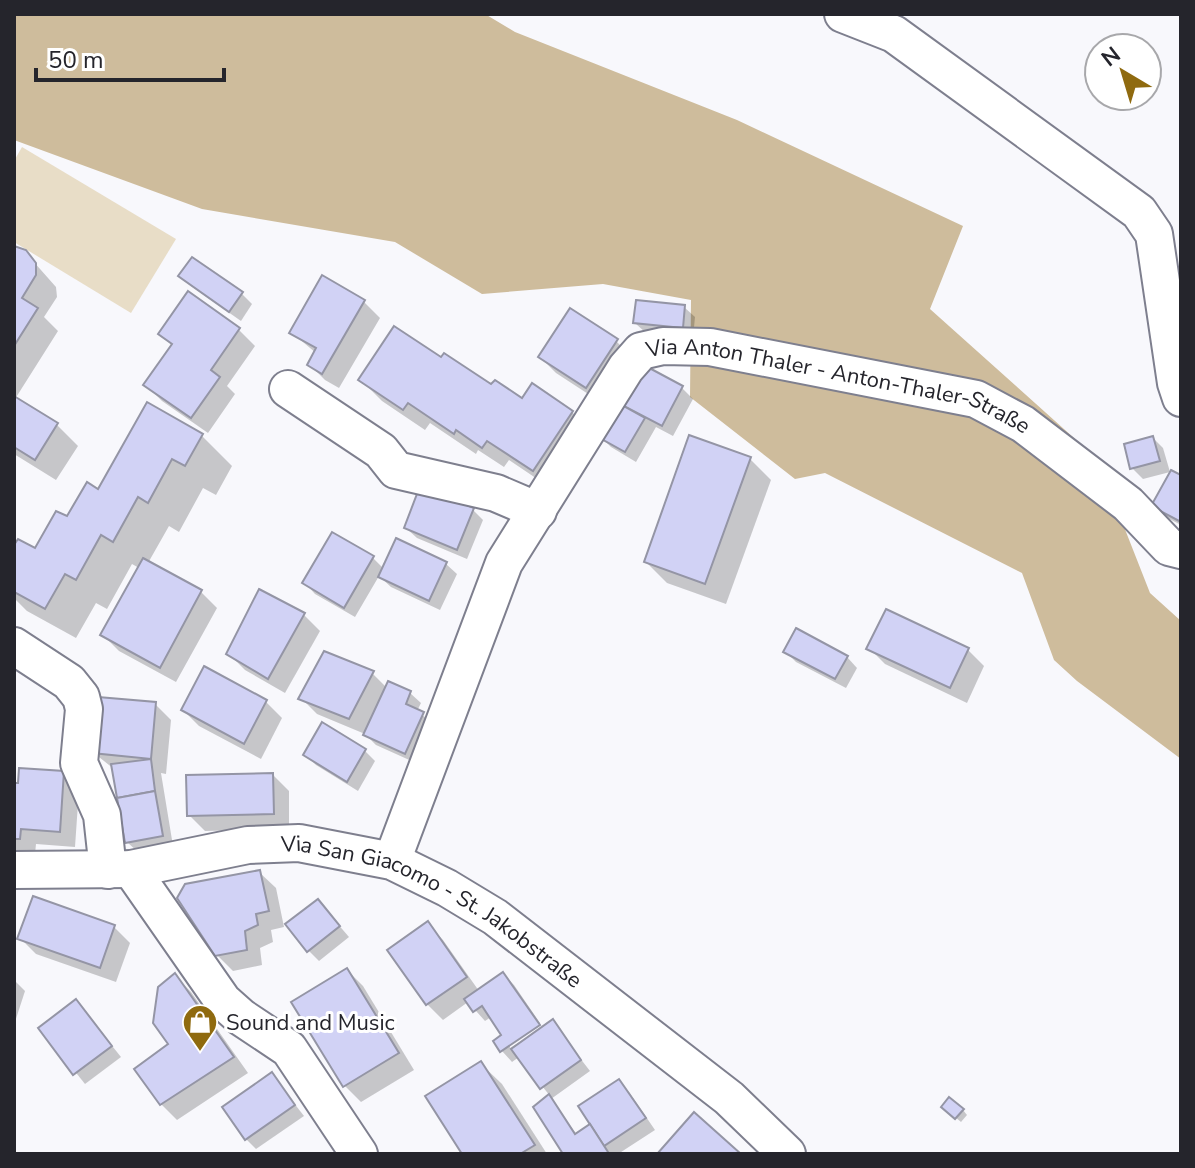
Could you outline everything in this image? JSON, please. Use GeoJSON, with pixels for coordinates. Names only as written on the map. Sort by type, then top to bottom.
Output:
{"type":"FeatureCollection","features":[{"type":"Feature","properties":{"kind":"street"},"geometry":{"type":"LineString","coordinates":[[843,14],[894,34],[1139,212],[1154,234],[1176,383],[1181,398]]}},
{"type":"Feature","properties":{"kind":"street","name":"Via Anton Thaler - Anton-Thaler-Straße"},"geometry":{"type":"LineString","coordinates":[[392,861],[504,563],[626,368],[641,351],[663,346],[710,347],[976,399],[1023,424],[1128,504],[1169,547],[1181,550]]}},
{"type":"Feature","properties":{"kind":"street"},"geometry":{"type":"LineString","coordinates":[[288,389],[381,451],[396,470],[496,493],[538,511]]}},
{"type":"Feature","properties":{"kind":"street"},"geometry":{"type":"LineString","coordinates":[[14,646],[69,682],[81,697],[84,709],[79,763],[102,815],[120,869],[223,1001],[289,1049],[359,1154]]}},
{"type":"Feature","properties":{"kind":"street","name":"Via San Giacomo - St. Jakobstraße"},"geometry":{"type":"LineString","coordinates":[[14,870],[120,869],[248,845],[299,843],[392,861],[447,888],[495,917],[729,1098],[787,1154]]}},
{"type":"Feature","properties":{"kind":"shaded area"},"geometry":{"type":"Polygon","coordinates":[[[14,14],[485,14],[515,32],[737,120],[963,226],[930,309],[1084,447],[1106,481],[1150,593],[1181,621],[1181,759],[1077,681],[1054,660],[1022,573],[825,473],[795,479],[690,397],[691,300],[603,284],[482,294],[395,242],[202,209],[14,140],[14,14]]]}},
{"type":"Feature","properties":{"kind":"shaded area"},"geometry":{"type":"Polygon","coordinates":[[[22,147],[176,239],[131,313],[14,242],[14,161],[22,147]]]}},
{"type":"Feature","properties":{"kind":"building"},"geometry":{"type":"Polygon","coordinates":[[[14,246],[26,250],[36,263],[36,275],[22,298],[38,308],[14,346],[14,246]]]}},
{"type":"Feature","properties":{"kind":"building"},"geometry":{"type":"Polygon","coordinates":[[[192,257],[243,292],[229,312],[178,276],[192,257]]]}},
{"type":"Feature","properties":{"kind":"building"},"geometry":{"type":"Polygon","coordinates":[[[322,275],[365,300],[322,374],[307,365],[316,348],[289,333],[322,275]]]}},
{"type":"Feature","properties":{"kind":"building"},"geometry":{"type":"Polygon","coordinates":[[[188,291],[240,328],[211,370],[220,377],[191,418],[143,385],[172,344],[158,334],[188,291]]]}},
{"type":"Feature","properties":{"kind":"building"},"geometry":{"type":"Polygon","coordinates":[[[636,300],[685,305],[683,328],[633,323],[636,300]]]}},
{"type":"Feature","properties":{"kind":"building"},"geometry":{"type":"Polygon","coordinates":[[[570,308],[618,339],[586,388],[538,357],[570,308]]]}},
{"type":"Feature","properties":{"kind":"building"},"geometry":{"type":"Polygon","coordinates":[[[394,326],[441,357],[444,353],[491,384],[495,380],[522,398],[532,383],[573,411],[533,471],[487,441],[482,448],[456,430],[454,434],[408,403],[403,410],[358,380],[394,326]]]}},
{"type":"Feature","properties":{"kind":"building"},"geometry":{"type":"Polygon","coordinates":[[[640,363],[683,386],[662,426],[618,403],[640,363]]]}},
{"type":"Feature","properties":{"kind":"building"},"geometry":{"type":"Polygon","coordinates":[[[14,396],[58,423],[35,460],[14,447],[14,396]]]}},
{"type":"Feature","properties":{"kind":"building"},"geometry":{"type":"Polygon","coordinates":[[[147,402],[203,434],[185,466],[172,459],[148,503],[138,497],[113,542],[101,535],[76,580],[65,574],[45,609],[14,592],[14,545],[18,539],[35,548],[56,511],[67,516],[87,482],[98,489],[147,402]]]}},
{"type":"Feature","properties":{"kind":"building"},"geometry":{"type":"Polygon","coordinates":[[[618,403],[645,418],[625,452],[598,437],[618,403]]]}},
{"type":"Feature","properties":{"kind":"building"},"geometry":{"type":"Polygon","coordinates":[[[689,435],[751,457],[705,584],[644,562],[689,435]]]}},
{"type":"Feature","properties":{"kind":"building"},"geometry":{"type":"Polygon","coordinates":[[[1153,436],[1160,461],[1130,469],[1124,444],[1153,436]]]}},
{"type":"Feature","properties":{"kind":"building"},"geometry":{"type":"Polygon","coordinates":[[[1171,470],[1181,475],[1181,522],[1151,506],[1171,470]]]}},
{"type":"Feature","properties":{"kind":"building"},"geometry":{"type":"Polygon","coordinates":[[[420,486],[474,508],[457,550],[404,528],[420,486]]]}},
{"type":"Feature","properties":{"kind":"building"},"geometry":{"type":"Polygon","coordinates":[[[332,532],[374,556],[344,608],[302,583],[332,532]]]}},
{"type":"Feature","properties":{"kind":"building"},"geometry":{"type":"Polygon","coordinates":[[[396,538],[447,562],[429,601],[378,577],[396,538]]]}},
{"type":"Feature","properties":{"kind":"building"},"geometry":{"type":"Polygon","coordinates":[[[143,558],[202,590],[160,668],[100,635],[143,558]]]}},
{"type":"Feature","properties":{"kind":"building"},"geometry":{"type":"Polygon","coordinates":[[[259,589],[305,613],[268,679],[226,654],[259,589]]]}},
{"type":"Feature","properties":{"kind":"building"},"geometry":{"type":"Polygon","coordinates":[[[886,609],[969,648],[950,688],[866,649],[886,609]]]}},
{"type":"Feature","properties":{"kind":"building"},"geometry":{"type":"Polygon","coordinates":[[[796,628],[848,656],[835,679],[783,652],[796,628]]]}},
{"type":"Feature","properties":{"kind":"building"},"geometry":{"type":"Polygon","coordinates":[[[324,651],[374,671],[349,719],[298,699],[324,651]]]}},
{"type":"Feature","properties":{"kind":"building"},"geometry":{"type":"Polygon","coordinates":[[[204,666],[267,700],[244,744],[181,710],[204,666]]]}},
{"type":"Feature","properties":{"kind":"building"},"geometry":{"type":"Polygon","coordinates":[[[388,681],[411,691],[406,704],[424,712],[405,754],[363,735],[388,681]]]}},
{"type":"Feature","properties":{"kind":"building"},"geometry":{"type":"Polygon","coordinates":[[[98,697],[156,702],[151,759],[92,753],[98,697]]]}},
{"type":"Feature","properties":{"kind":"building"},"geometry":{"type":"Polygon","coordinates":[[[322,722],[366,749],[347,782],[303,755],[322,722]]]}},
{"type":"Feature","properties":{"kind":"building"},"geometry":{"type":"Polygon","coordinates":[[[151,759],[155,791],[117,798],[111,764],[151,759]]]}},
{"type":"Feature","properties":{"kind":"building"},"geometry":{"type":"Polygon","coordinates":[[[19,768],[64,771],[60,832],[21,829],[20,839],[14,839],[14,783],[18,783],[19,768]]]}},
{"type":"Feature","properties":{"kind":"building"},"geometry":{"type":"Polygon","coordinates":[[[273,773],[274,814],[187,816],[186,775],[273,773]]]}},
{"type":"Feature","properties":{"kind":"building"},"geometry":{"type":"Polygon","coordinates":[[[155,791],[163,836],[125,843],[117,798],[155,791]]]}},
{"type":"Feature","properties":{"kind":"building"},"geometry":{"type":"Polygon","coordinates":[[[260,870],[269,911],[256,914],[258,925],[245,931],[247,950],[215,956],[177,898],[185,884],[260,870]]]}},
{"type":"Feature","properties":{"kind":"building"},"geometry":{"type":"Polygon","coordinates":[[[33,896],[115,925],[100,968],[17,939],[33,896]]]}},
{"type":"Feature","properties":{"kind":"building"},"geometry":{"type":"Polygon","coordinates":[[[318,899],[340,926],[307,952],[285,924],[318,899]]]}},
{"type":"Feature","properties":{"kind":"building"},"geometry":{"type":"Polygon","coordinates":[[[428,921],[467,977],[426,1005],[387,950],[428,921]]]}},
{"type":"Feature","properties":{"kind":"building"},"geometry":{"type":"Polygon","coordinates":[[[347,968],[399,1053],[343,1087],[291,1002],[347,968]]]}},
{"type":"Feature","properties":{"kind":"building"},"geometry":{"type":"Polygon","coordinates":[[[503,972],[540,1025],[500,1052],[493,1041],[501,1035],[482,1006],[473,1012],[464,999],[503,972]]]}},
{"type":"Feature","properties":{"kind":"building"},"geometry":{"type":"Polygon","coordinates":[[[175,973],[234,1057],[160,1105],[134,1069],[168,1044],[153,1023],[158,987],[175,973]]]}},
{"type":"Feature","properties":{"kind":"building"},"geometry":{"type":"Polygon","coordinates":[[[76,999],[112,1046],[73,1075],[38,1028],[76,999]]]}},
{"type":"Feature","properties":{"kind":"building"},"geometry":{"type":"Polygon","coordinates":[[[553,1019],[581,1060],[540,1089],[511,1049],[553,1019]]]}},
{"type":"Feature","properties":{"kind":"building"},"geometry":{"type":"Polygon","coordinates":[[[481,1061],[535,1145],[520,1154],[462,1154],[425,1096],[481,1061]]]}},
{"type":"Feature","properties":{"kind":"building"},"geometry":{"type":"Polygon","coordinates":[[[272,1072],[295,1105],[245,1140],[222,1107],[272,1072]]]}},
{"type":"Feature","properties":{"kind":"building"},"geometry":{"type":"Polygon","coordinates":[[[619,1079],[646,1118],[604,1146],[578,1106],[619,1079]]]}},
{"type":"Feature","properties":{"kind":"building"},"geometry":{"type":"Polygon","coordinates":[[[549,1094],[575,1134],[590,1124],[608,1152],[563,1154],[533,1107],[549,1094]]]}},
{"type":"Feature","properties":{"kind":"building"},"geometry":{"type":"Polygon","coordinates":[[[949,1097],[964,1109],[955,1119],[941,1107],[949,1097]]]}},
{"type":"Feature","properties":{"kind":"building"},"geometry":{"type":"Polygon","coordinates":[[[694,1112],[741,1154],[657,1154],[694,1112]]]}},
{"type":"Feature","properties":{"kind":"place","name":"Sound and Music"},"geometry":{"type":"Point","coordinates":[200,1053]}}]}
